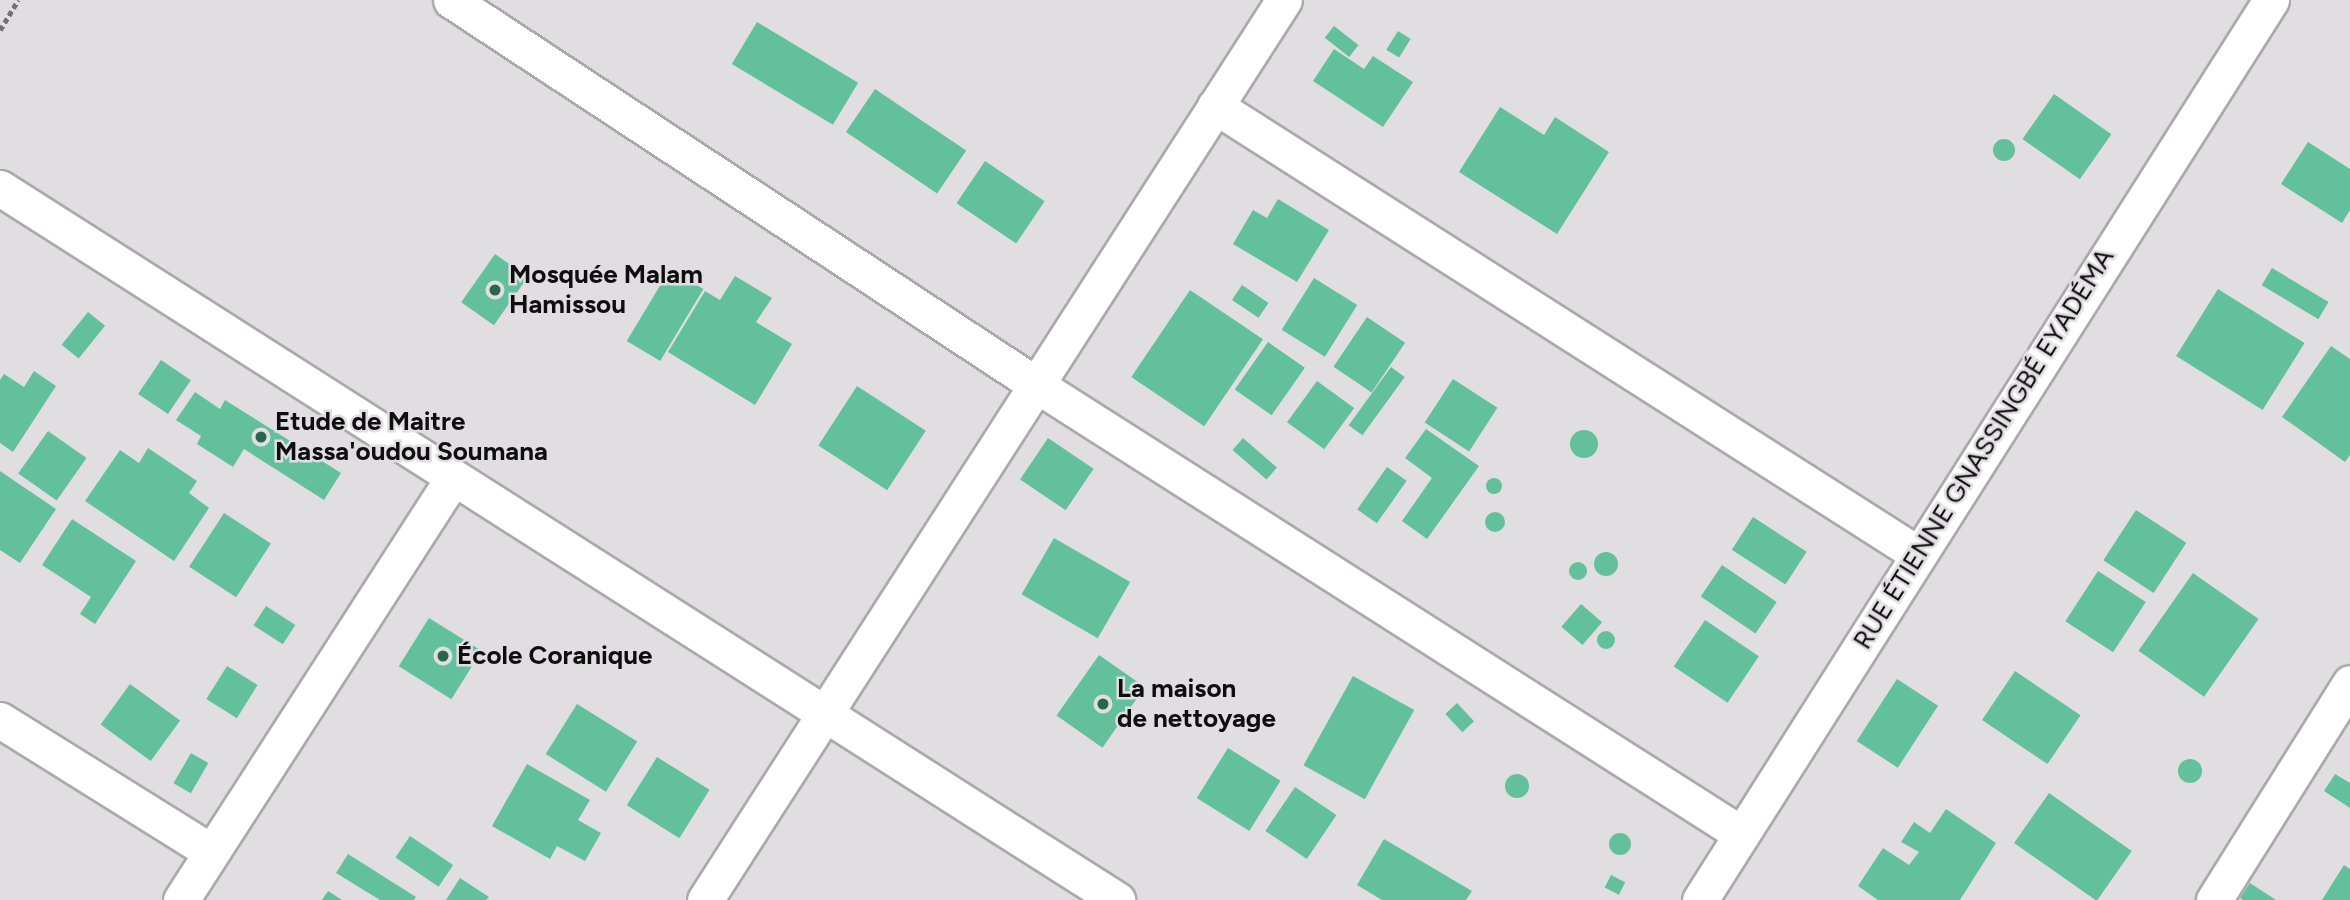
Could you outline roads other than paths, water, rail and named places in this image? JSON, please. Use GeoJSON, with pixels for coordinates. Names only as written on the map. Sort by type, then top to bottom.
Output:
{"type":"FeatureCollection","features":[{"type":"Feature","properties":{"kind":"street"},"geometry":{"type":"LineString","coordinates":[[451,0],[1035,384],[1741,834]]}},
{"type":"Feature","properties":{"kind":"street"},"geometry":{"type":"LineString","coordinates":[[705,900],[824,710],[1284,0]]}},
{"type":"Feature","properties":{"kind":"street","name":"RUE ÉTIENNE GNASSINGBÉ EYADÉMA"},"geometry":{"type":"LineString","coordinates":[[1700,900],[1916,553],[2271,0]]}},
{"type":"Feature","properties":{"kind":"street"},"geometry":{"type":"LineString","coordinates":[[1215,106],[1916,553]]}},
{"type":"Feature","properties":{"kind":"street"},"geometry":{"type":"LineString","coordinates":[[0,188],[453,478],[824,710],[1117,900]]}},
{"type":"Feature","properties":{"kind":"street"},"geometry":{"type":"LineString","coordinates":[[181,900],[453,478]]}},
{"type":"Feature","properties":{"kind":"street"},"geometry":{"type":"LineString","coordinates":[[2214,900],[2350,683]]}},
{"type":"Feature","properties":{"kind":"street"},"geometry":{"type":"LineString","coordinates":[[0,720],[211,852]]}},
{"type":"Feature","properties":{"kind":"place","name":"Mosquée Malam Hamissou"},"geometry":{"type":"Point","coordinates":[495,290]}},
{"type":"Feature","properties":{"kind":"place","name":"Etude de Maitre Massa'oudou Soumana"},"geometry":{"type":"Point","coordinates":[261,437]}},
{"type":"Feature","properties":{"kind":"place","name":"École Coranique"},"geometry":{"type":"Point","coordinates":[443,656]}},
{"type":"Feature","properties":{"kind":"place","name":"La maison de nettoyage"},"geometry":{"type":"Point","coordinates":[1103,704]}}]}
